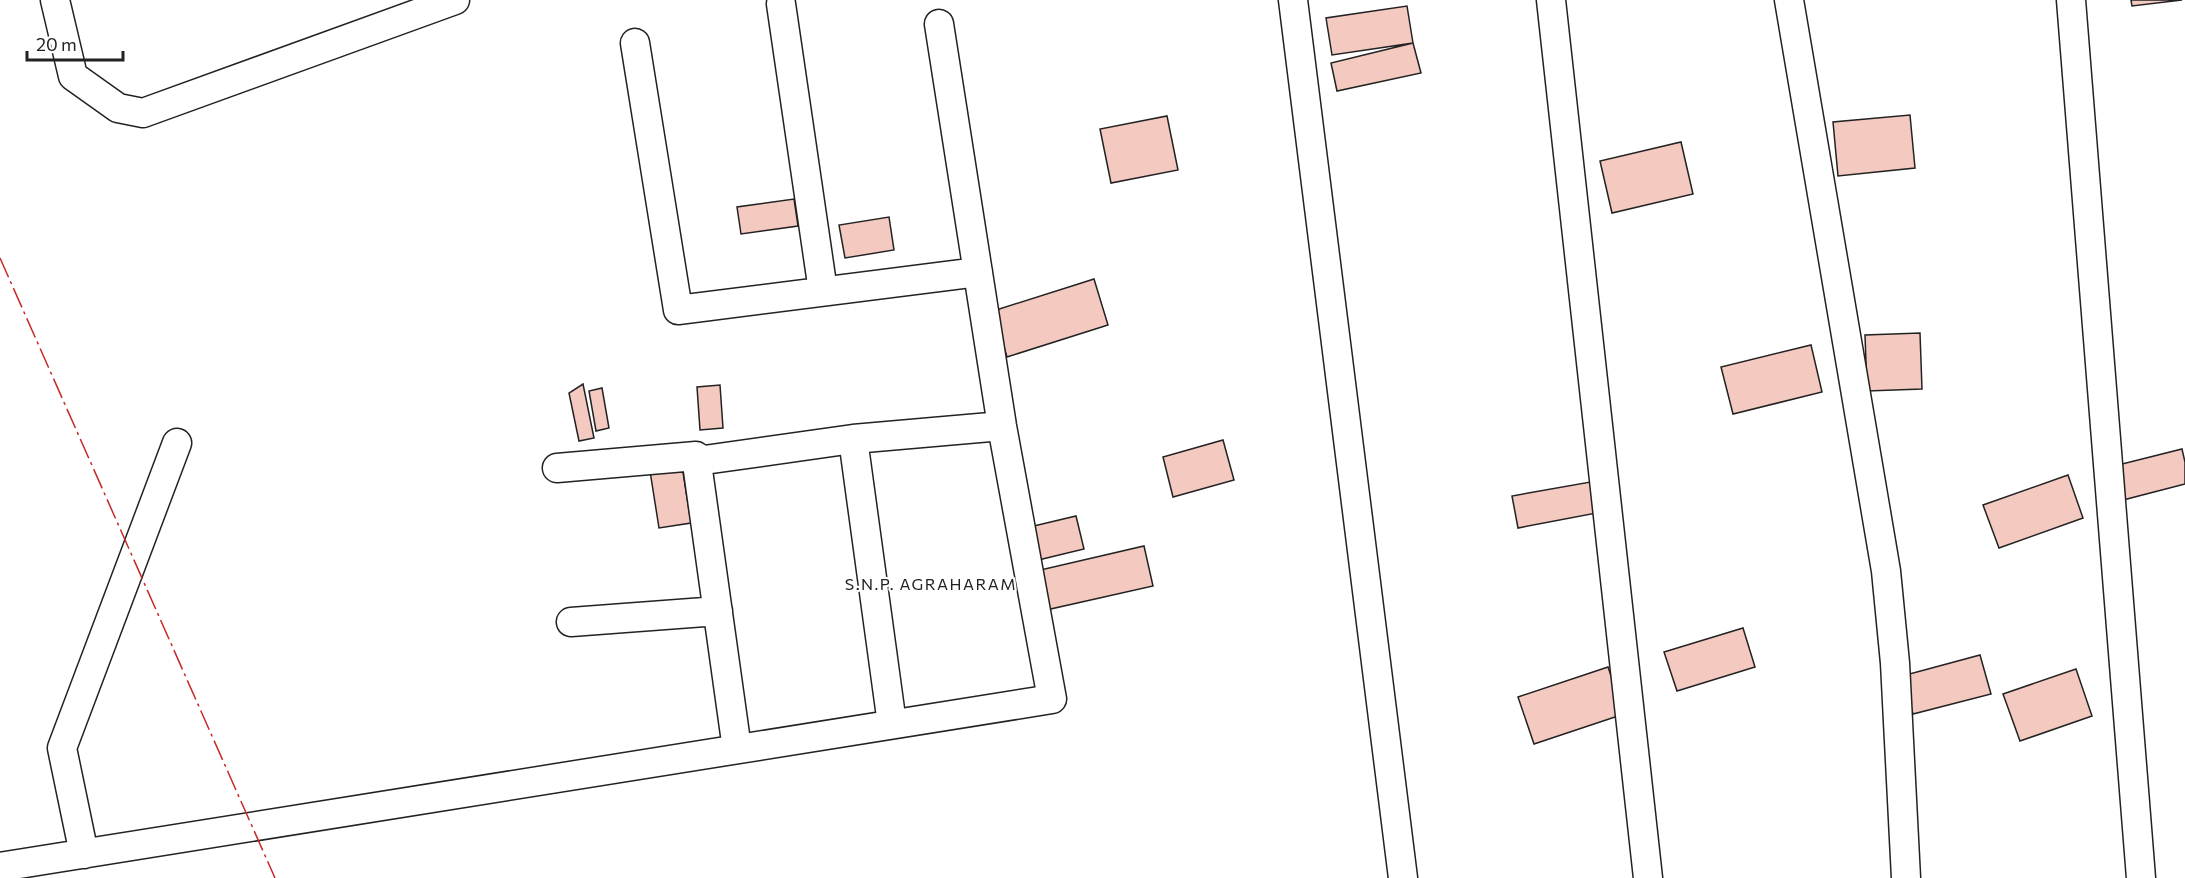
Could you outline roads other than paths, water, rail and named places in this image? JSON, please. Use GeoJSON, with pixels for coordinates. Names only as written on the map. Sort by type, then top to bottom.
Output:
{"type":"FeatureCollection","features":[{"type":"Feature","properties":{"kind":"street"},"geometry":{"type":"LineString","coordinates":[[55,0],[73,76],[118,108],[143,113],[455,0]]}},
{"type":"Feature","properties":{"kind":"street"},"geometry":{"type":"LineString","coordinates":[[1293,0],[1403,878]]}},
{"type":"Feature","properties":{"kind":"street"},"geometry":{"type":"LineString","coordinates":[[1551,0],[1648,878]]}},
{"type":"Feature","properties":{"kind":"street"},"geometry":{"type":"LineString","coordinates":[[1789,0],[1886,571],[1895,663],[1906,878]]}},
{"type":"Feature","properties":{"kind":"street"},"geometry":{"type":"LineString","coordinates":[[2071,0],[2141,878]]}},
{"type":"Feature","properties":{"kind":"street"},"geometry":{"type":"LineString","coordinates":[[782,4],[823,291]]}},
{"type":"Feature","properties":{"kind":"street"},"geometry":{"type":"LineString","coordinates":[[0,867],[1052,699],[1002,426],[939,24]]}},
{"type":"Feature","properties":{"kind":"street"},"geometry":{"type":"LineString","coordinates":[[634,43],[678,310],[978,272]]}},
{"type":"Feature","properties":{"kind":"street"},"geometry":{"type":"LineString","coordinates":[[697,461],[853,439],[1002,426]]}},
{"type":"Feature","properties":{"kind":"street"},"geometry":{"type":"LineString","coordinates":[[853,439],[892,724]]}},
{"type":"Feature","properties":{"kind":"street"},"geometry":{"type":"LineString","coordinates":[[84,854],[62,748],[177,443]]}},
{"type":"Feature","properties":{"kind":"street"},"geometry":{"type":"LineString","coordinates":[[557,468],[696,456],[737,749]]}},
{"type":"Feature","properties":{"kind":"street"},"geometry":{"type":"LineString","coordinates":[[572,622],[718,611]]}},
{"type":"Feature","properties":{"kind":"district","name":"S.N.P. AGRAHARAM"},"geometry":{"type":"Point","coordinates":[931,583]}}]}
